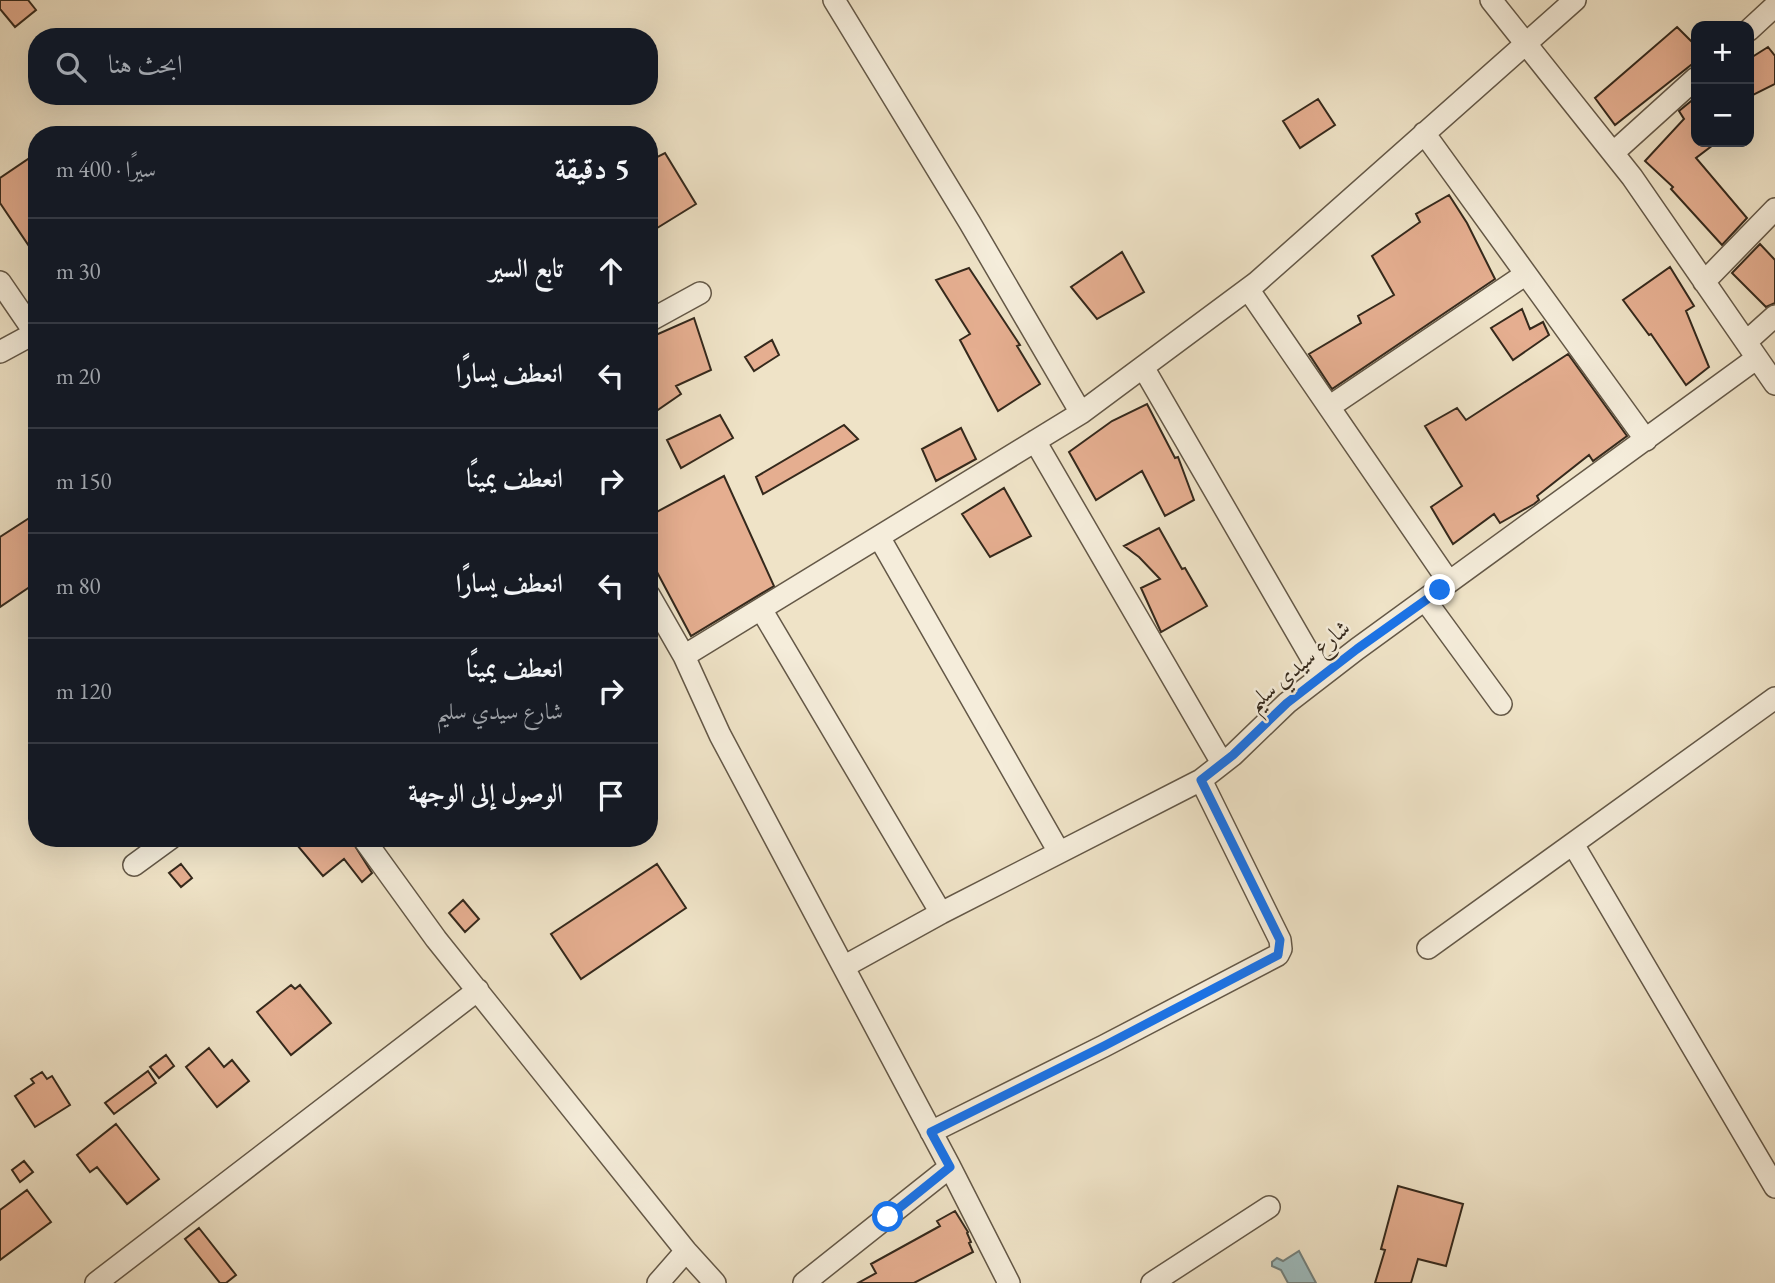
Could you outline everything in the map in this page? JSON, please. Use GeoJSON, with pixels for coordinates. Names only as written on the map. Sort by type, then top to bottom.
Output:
{"type":"FeatureCollection","features":[{"type":"Feature","properties":{"kind":"street"},"geometry":{"type":"LineString","coordinates":[[834,0],[970,223],[1081,413]]}},
{"type":"Feature","properties":{"kind":"street"},"geometry":{"type":"LineString","coordinates":[[1491,0],[1613,153],[1775,384]]}},
{"type":"Feature","properties":{"kind":"street"},"geometry":{"type":"LineString","coordinates":[[684,656],[1081,413],[1248,289],[1575,0]]}},
{"type":"Feature","properties":{"kind":"street"},"geometry":{"type":"LineString","coordinates":[[1754,25],[1775,6]]}},
{"type":"Feature","properties":{"kind":"street"},"geometry":{"type":"LineString","coordinates":[[1613,153],[1691,83]]}},
{"type":"Feature","properties":{"kind":"street"},"geometry":{"type":"LineString","coordinates":[[1424,133],[1646,440]]}},
{"type":"Feature","properties":{"kind":"street"},"geometry":{"type":"LineString","coordinates":[[1704,282],[1775,209]]}},
{"type":"Feature","properties":{"kind":"street"},"geometry":{"type":"LineString","coordinates":[[1329,407],[1526,274]]}},
{"type":"Feature","properties":{"kind":"street"},"geometry":{"type":"LineString","coordinates":[[0,282],[28,322]]}},
{"type":"Feature","properties":{"kind":"street"},"geometry":{"type":"LineString","coordinates":[[1248,289],[1449,582]]}},
{"type":"Feature","properties":{"kind":"street"},"geometry":{"type":"LineString","coordinates":[[658,316],[700,293]]}},
{"type":"Feature","properties":{"kind":"street","name":"شارع سيدي سليم"},"geometry":{"type":"LineString","coordinates":[[845,966],[941,913],[1201,780],[1260,731],[1287,703],[1322,676],[1646,440],[1751,350],[1775,316]]}},
{"type":"Feature","properties":{"kind":"street"},"geometry":{"type":"LineString","coordinates":[[0,352],[28,338]]}},
{"type":"Feature","properties":{"kind":"street"},"geometry":{"type":"LineString","coordinates":[[1143,367],[1322,676]]}},
{"type":"Feature","properties":{"kind":"street"},"geometry":{"type":"LineString","coordinates":[[1035,442],[1222,763]]}},
{"type":"Feature","properties":{"kind":"street"},"geometry":{"type":"LineString","coordinates":[[879,537],[1059,852]]}},
{"type":"Feature","properties":{"kind":"street"},"geometry":{"type":"LineString","coordinates":[[1425,600],[1501,704]]}},
{"type":"Feature","properties":{"kind":"street"},"geometry":{"type":"LineString","coordinates":[[761,609],[941,913]]}},
{"type":"Feature","properties":{"kind":"street"},"geometry":{"type":"LineString","coordinates":[[658,611],[684,656],[720,735],[845,966],[1009,1283]]}},
{"type":"Feature","properties":{"kind":"street"},"geometry":{"type":"LineString","coordinates":[[1428,948],[1775,698]]}},
{"type":"Feature","properties":{"kind":"street"},"geometry":{"type":"LineString","coordinates":[[931,1132],[1278,955],[1280,940],[1201,780]]}},
{"type":"Feature","properties":{"kind":"street"},"geometry":{"type":"LineString","coordinates":[[1573,844],[1775,1187]]}},
{"type":"Feature","properties":{"kind":"street"},"geometry":{"type":"LineString","coordinates":[[134,865],[159,847]]}},
{"type":"Feature","properties":{"kind":"street"},"geometry":{"type":"LineString","coordinates":[[370,847],[436,939],[686,1251],[715,1283]]}},
{"type":"Feature","properties":{"kind":"street"},"geometry":{"type":"LineString","coordinates":[[96,1283],[478,990]]}},
{"type":"Feature","properties":{"kind":"street"},"geometry":{"type":"LineString","coordinates":[[804,1283],[950,1167]]}},
{"type":"Feature","properties":{"kind":"street"},"geometry":{"type":"LineString","coordinates":[[1152,1283],[1269,1207]]}},
{"type":"Feature","properties":{"kind":"street"},"geometry":{"type":"LineString","coordinates":[[658,1283],[686,1251]]}},
{"type":"Feature","properties":{"kind":"water"},"geometry":{"type":"Polygon","coordinates":[[[1299,1251],[1316,1283],[1288,1283],[1281,1270],[1272,1266],[1272,1262],[1277,1258],[1283,1261],[1299,1251]]]}},
{"type":"Feature","properties":{"kind":"building"},"geometry":{"type":"Polygon","coordinates":[[[0,0],[28,0],[36,10],[15,27],[0,9],[0,0]]]}},
{"type":"Feature","properties":{"kind":"building"},"geometry":{"type":"Polygon","coordinates":[[[1677,27],[1691,41],[1691,65],[1615,125],[1595,98],[1677,27]]]}},
{"type":"Feature","properties":{"kind":"building"},"geometry":{"type":"Polygon","coordinates":[[[1768,47],[1775,56],[1775,84],[1754,94],[1754,84],[1754,56],[1768,47]]]}},
{"type":"Feature","properties":{"kind":"building"},"geometry":{"type":"Polygon","coordinates":[[[1318,99],[1335,125],[1300,148],[1283,121],[1318,99]]]}},
{"type":"Feature","properties":{"kind":"building"},"geometry":{"type":"Polygon","coordinates":[[[1691,101],[1691,147],[1710,147],[1696,158],[1747,218],[1722,245],[1671,189],[1673,187],[1645,161],[1684,119],[1679,111],[1691,101]]]}},
{"type":"Feature","properties":{"kind":"building"},"geometry":{"type":"Polygon","coordinates":[[[665,153],[696,204],[658,227],[658,156],[665,153]]]}},
{"type":"Feature","properties":{"kind":"building"},"geometry":{"type":"Polygon","coordinates":[[[28,159],[28,245],[0,203],[0,178],[28,159]]]}},
{"type":"Feature","properties":{"kind":"building"},"geometry":{"type":"Polygon","coordinates":[[[1449,195],[1467,223],[1495,279],[1332,389],[1309,354],[1361,323],[1358,316],[1394,295],[1372,256],[1420,222],[1416,214],[1449,195]]]}},
{"type":"Feature","properties":{"kind":"building"},"geometry":{"type":"Polygon","coordinates":[[[1760,244],[1775,260],[1775,303],[1766,307],[1732,273],[1760,244]]]}},
{"type":"Feature","properties":{"kind":"building"},"geometry":{"type":"Polygon","coordinates":[[[1122,252],[1144,292],[1097,319],[1071,287],[1122,252]]]}},
{"type":"Feature","properties":{"kind":"building"},"geometry":{"type":"Polygon","coordinates":[[[1670,267],[1694,306],[1686,311],[1709,367],[1686,385],[1651,334],[1649,335],[1623,300],[1670,267]]]}},
{"type":"Feature","properties":{"kind":"building"},"geometry":{"type":"Polygon","coordinates":[[[969,268],[1020,345],[1017,346],[1040,384],[998,411],[960,340],[970,334],[936,280],[969,268]]]}},
{"type":"Feature","properties":{"kind":"building"},"geometry":{"type":"Polygon","coordinates":[[[1522,309],[1530,329],[1543,322],[1549,335],[1513,360],[1491,328],[1522,309]]]}},
{"type":"Feature","properties":{"kind":"building"},"geometry":{"type":"Polygon","coordinates":[[[694,318],[711,370],[676,386],[681,394],[658,410],[658,334],[694,318]]]}},
{"type":"Feature","properties":{"kind":"building"},"geometry":{"type":"Polygon","coordinates":[[[772,340],[779,355],[754,371],[745,357],[772,340]]]}},
{"type":"Feature","properties":{"kind":"building"},"geometry":{"type":"Polygon","coordinates":[[[1568,354],[1627,436],[1593,461],[1589,455],[1537,496],[1539,500],[1534,504],[1500,523],[1494,514],[1453,544],[1431,507],[1462,486],[1425,426],[1457,408],[1466,420],[1568,354]]]}},
{"type":"Feature","properties":{"kind":"building"},"geometry":{"type":"Polygon","coordinates":[[[1147,404],[1175,458],[1178,457],[1194,500],[1165,516],[1142,471],[1096,500],[1069,452],[1112,421],[1147,404]]]}},
{"type":"Feature","properties":{"kind":"building"},"geometry":{"type":"Polygon","coordinates":[[[720,415],[733,438],[681,468],[667,440],[720,415]]]}},
{"type":"Feature","properties":{"kind":"building"},"geometry":{"type":"Polygon","coordinates":[[[844,425],[858,439],[763,494],[756,477],[844,425]]]}},
{"type":"Feature","properties":{"kind":"building"},"geometry":{"type":"Polygon","coordinates":[[[961,428],[976,459],[936,481],[922,449],[961,428]]]}},
{"type":"Feature","properties":{"kind":"building"},"geometry":{"type":"Polygon","coordinates":[[[724,476],[774,586],[691,636],[658,574],[658,511],[724,476]]]}},
{"type":"Feature","properties":{"kind":"building"},"geometry":{"type":"Polygon","coordinates":[[[1004,488],[1031,536],[990,557],[962,514],[1004,488]]]}},
{"type":"Feature","properties":{"kind":"building"},"geometry":{"type":"Polygon","coordinates":[[[28,519],[28,588],[0,607],[0,537],[28,519]]]}},
{"type":"Feature","properties":{"kind":"building"},"geometry":{"type":"Polygon","coordinates":[[[1159,528],[1207,606],[1161,632],[1141,588],[1160,579],[1124,546],[1159,528]]]}},
{"type":"Feature","properties":{"kind":"building"},"geometry":{"type":"Polygon","coordinates":[[[299,847],[356,847],[372,873],[362,882],[344,859],[323,876],[299,847]]]}},
{"type":"Feature","properties":{"kind":"building"},"geometry":{"type":"Polygon","coordinates":[[[181,864],[192,878],[181,887],[169,873],[181,864]]]}},
{"type":"Feature","properties":{"kind":"building"},"geometry":{"type":"Polygon","coordinates":[[[657,864],[686,908],[581,979],[551,934],[657,864]]]}},
{"type":"Feature","properties":{"kind":"building"},"geometry":{"type":"Polygon","coordinates":[[[463,900],[479,919],[465,932],[449,913],[463,900]]]}},
{"type":"Feature","properties":{"kind":"building"},"geometry":{"type":"Polygon","coordinates":[[[291,985],[295,989],[300,985],[331,1023],[291,1055],[257,1012],[291,985]]]}},
{"type":"Feature","properties":{"kind":"building"},"geometry":{"type":"Polygon","coordinates":[[[209,1048],[224,1067],[232,1060],[249,1081],[217,1107],[186,1067],[209,1048]]]}},
{"type":"Feature","properties":{"kind":"building"},"geometry":{"type":"Polygon","coordinates":[[[166,1055],[174,1066],[159,1078],[150,1067],[166,1055]]]}},
{"type":"Feature","properties":{"kind":"building"},"geometry":{"type":"Polygon","coordinates":[[[148,1071],[156,1083],[114,1114],[105,1103],[148,1071]]]}},
{"type":"Feature","properties":{"kind":"building"},"geometry":{"type":"Polygon","coordinates":[[[42,1072],[47,1079],[52,1076],[70,1105],[35,1127],[15,1096],[34,1083],[31,1079],[42,1072]]]}},
{"type":"Feature","properties":{"kind":"building"},"geometry":{"type":"Polygon","coordinates":[[[116,1124],[159,1179],[127,1204],[97,1167],[90,1172],[77,1155],[116,1124]]]}},
{"type":"Feature","properties":{"kind":"building"},"geometry":{"type":"Polygon","coordinates":[[[24,1161],[33,1172],[20,1182],[12,1170],[24,1161]]]}},
{"type":"Feature","properties":{"kind":"building"},"geometry":{"type":"Polygon","coordinates":[[[1398,1186],[1463,1204],[1446,1266],[1418,1259],[1411,1283],[1375,1283],[1385,1250],[1381,1249],[1398,1186]]]}},
{"type":"Feature","properties":{"kind":"building"},"geometry":{"type":"Polygon","coordinates":[[[27,1190],[51,1222],[0,1260],[0,1210],[27,1190]]]}},
{"type":"Feature","properties":{"kind":"building"},"geometry":{"type":"Polygon","coordinates":[[[955,1211],[968,1232],[973,1252],[914,1283],[858,1283],[876,1273],[871,1264],[940,1226],[937,1221],[955,1211]]]}},
{"type":"Feature","properties":{"kind":"building"},"geometry":{"type":"Polygon","coordinates":[[[199,1228],[236,1275],[226,1283],[220,1283],[185,1239],[199,1228]]]}},
{"type":"Feature","properties":{"kind":"route"},"geometry":{"type":"LineString","coordinates":[[888,1217],[950,1167],[931,1132],[1278,955],[1281,949],[1280,940],[1201,780],[1260,731],[1287,703],[1440,590]]}}]}
